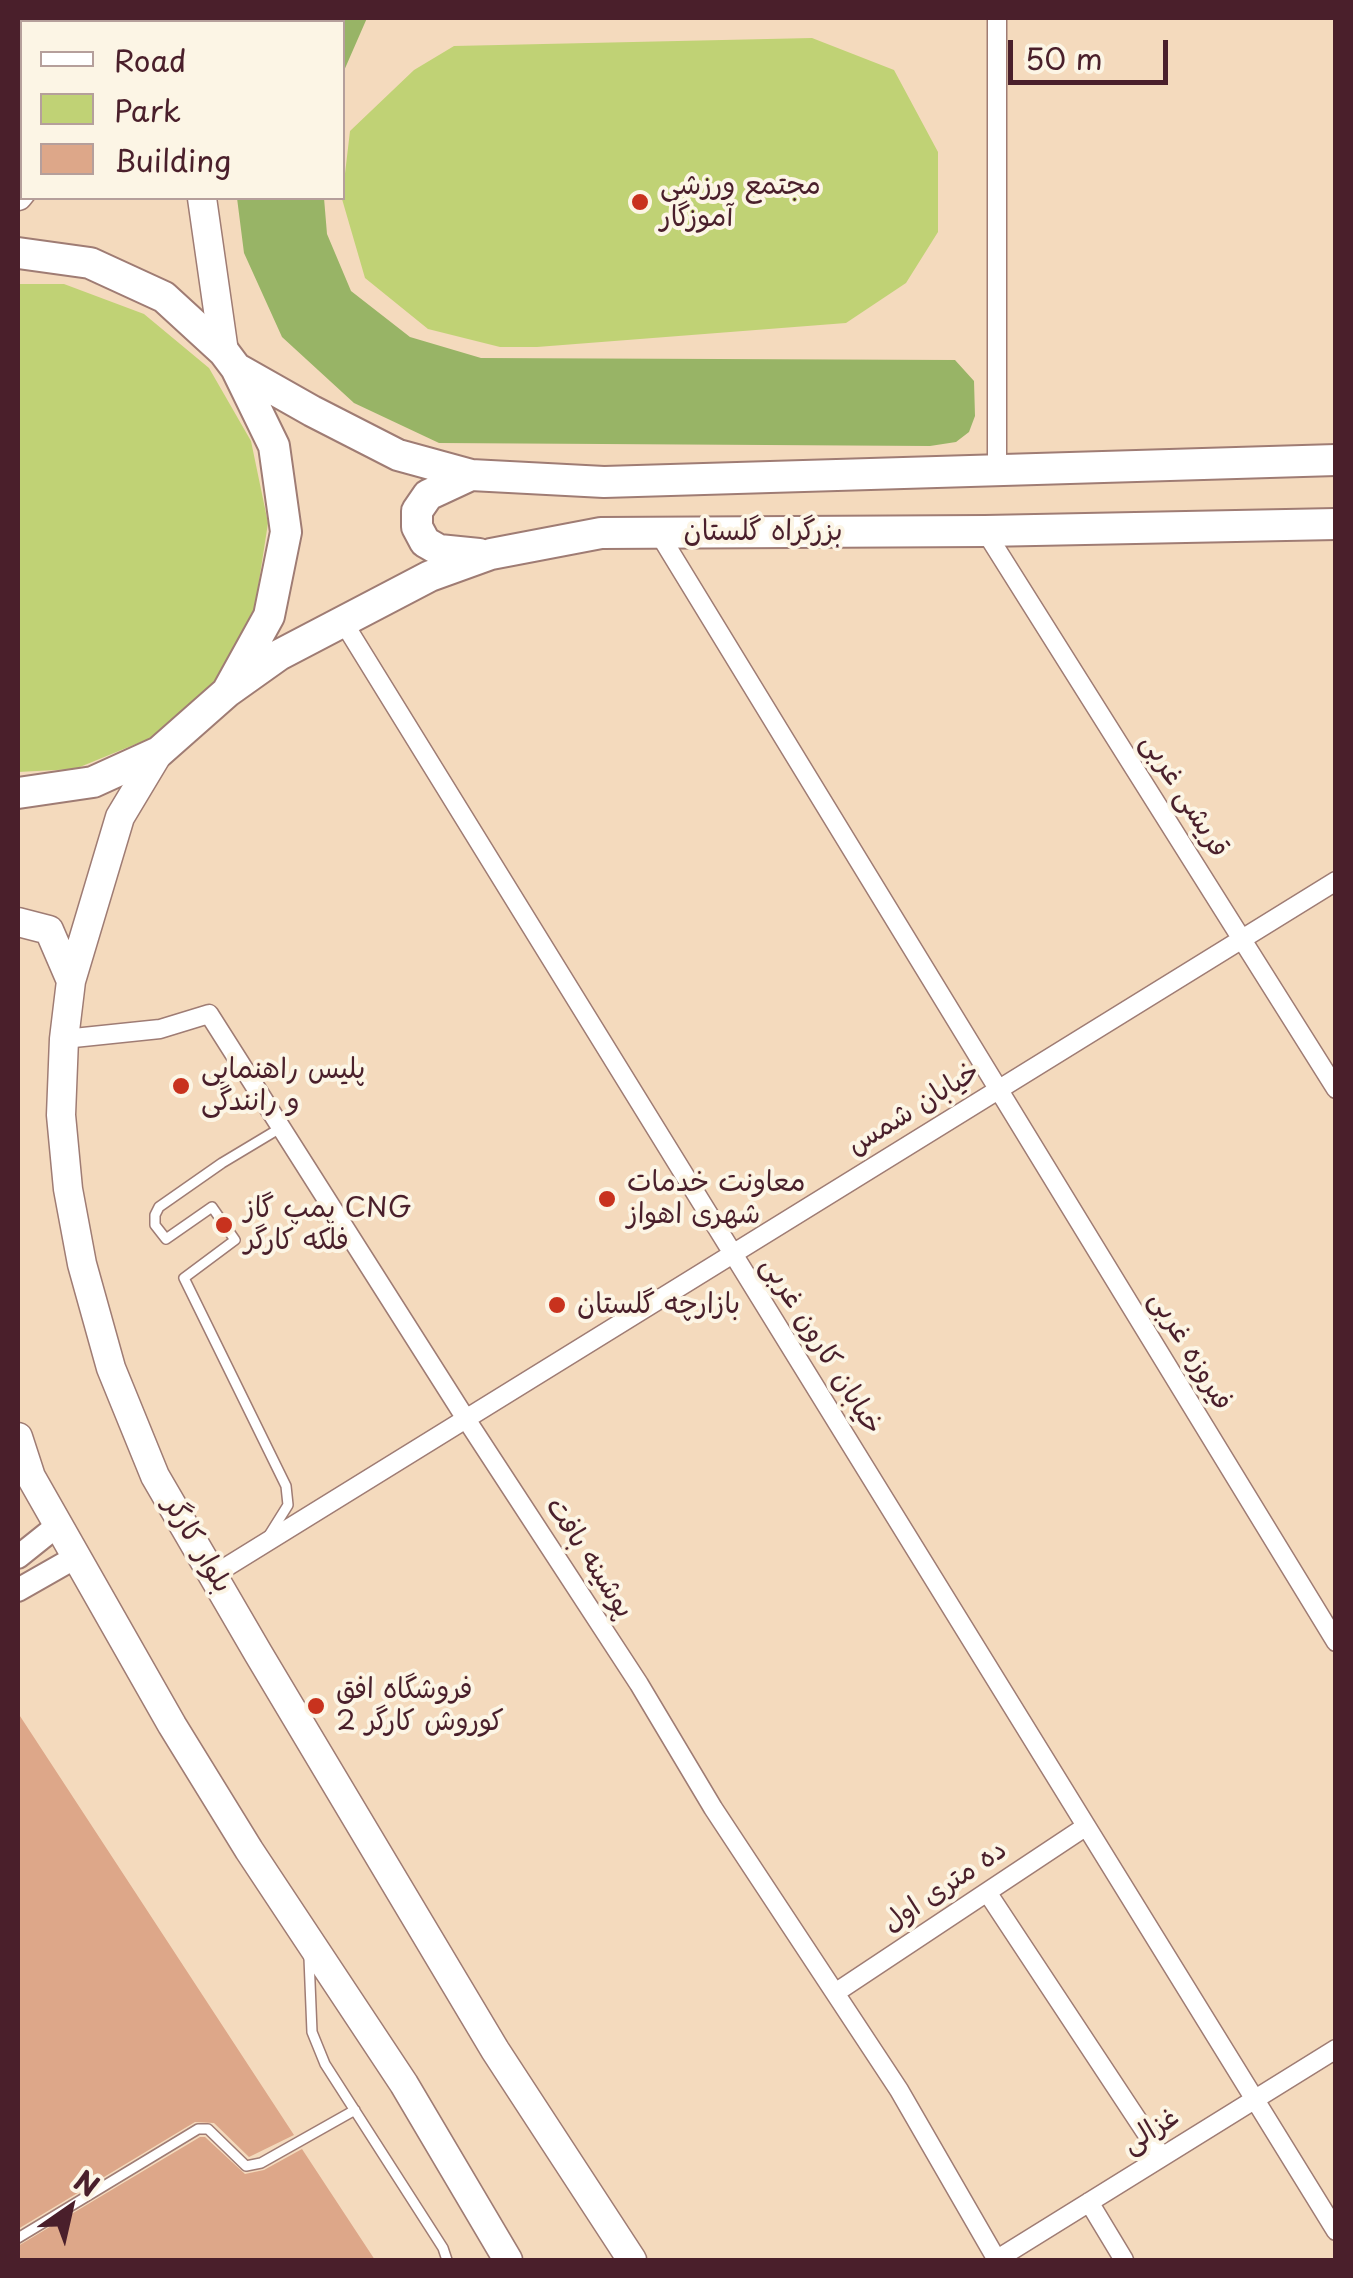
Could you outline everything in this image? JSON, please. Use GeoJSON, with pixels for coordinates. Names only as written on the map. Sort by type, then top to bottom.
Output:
{"type":"FeatureCollection","features":[{"type":"Feature","properties":{"kind":"highway"},"geometry":{"type":"LineString","coordinates":[[18,253],[90,263],[164,298],[230,360],[274,446],[286,532],[270,616],[227,692],[159,752],[93,782],[18,792]]}},
{"type":"Feature","properties":{"kind":"highway","name":"بزرگراه گلستان"},"geometry":{"type":"LineString","coordinates":[[230,360],[312,412],[398,454],[471,474],[604,482],[1336,460]]}},
{"type":"Feature","properties":{"kind":"highway"},"geometry":{"type":"LineString","coordinates":[[471,474],[428,495],[417,511],[417,527],[425,542],[439,550],[491,554]]}},
{"type":"Feature","properties":{"kind":"highway","name":"بزرگراه گلستان"},"geometry":{"type":"LineString","coordinates":[[227,692],[279,654],[430,576],[491,554],[602,533],[1333,528]]}},
{"type":"Feature","properties":{"kind":"main road"},"geometry":{"type":"LineString","coordinates":[[202,200],[230,360]]}},
{"type":"Feature","properties":{"kind":"main road","name":"بلوار کارگر"},"geometry":{"type":"LineString","coordinates":[[159,752],[120,817],[71,981],[64,1038],[61,1115],[68,1189],[82,1264],[111,1368],[155,1476],[353,1816],[421,1922],[494,2050],[632,2260]]}},
{"type":"Feature","properties":{"kind":"main road"},"geometry":{"type":"LineString","coordinates":[[18,922],[49,930],[71,981]]}},
{"type":"Feature","properties":{"kind":"main road"},"geometry":{"type":"LineString","coordinates":[[18,1437],[24,1468],[182,1740],[404,2084],[508,2260]]}},
{"type":"Feature","properties":{"kind":"street"},"geometry":{"type":"LineString","coordinates":[[997,18],[997,470]]}},
{"type":"Feature","properties":{"kind":"street","name":"قریشی غربی"},"geometry":{"type":"LineString","coordinates":[[985,531],[1336,1089]]}},
{"type":"Feature","properties":{"kind":"street","name":"فیروزه غربی"},"geometry":{"type":"LineString","coordinates":[[658,532],[1336,1642]]}},
{"type":"Feature","properties":{"kind":"street","name":"خیابان کارون غربی"},"geometry":{"type":"LineString","coordinates":[[342,620],[1336,2230]]}},
{"type":"Feature","properties":{"kind":"street","name":"خیابان شمس"},"geometry":{"type":"LineString","coordinates":[[215,1574],[1336,881]]}},
{"type":"Feature","properties":{"kind":"street","name":"پوشینه بافت"},"geometry":{"type":"LineString","coordinates":[[64,1038],[160,1030],[210,1014],[639,1684],[712,1808],[899,2090],[996,2260]]}},
{"type":"Feature","properties":{"kind":"street"},"geometry":{"type":"LineString","coordinates":[[18,1557],[58,1525]]}},
{"type":"Feature","properties":{"kind":"street"},"geometry":{"type":"LineString","coordinates":[[18,1590],[76,1557]]}},
{"type":"Feature","properties":{"kind":"street","name":"ده متری اول"},"geometry":{"type":"LineString","coordinates":[[835,1993],[1085,1827]]}},
{"type":"Feature","properties":{"kind":"street"},"geometry":{"type":"LineString","coordinates":[[987,1892],[1162,2157]]}},
{"type":"Feature","properties":{"kind":"street","name":"غزالی"},"geometry":{"type":"LineString","coordinates":[[996,2260],[1336,2049]]}},
{"type":"Feature","properties":{"kind":"street"},"geometry":{"type":"LineString","coordinates":[[1089,2202],[1124,2260]]}},
{"type":"Feature","properties":{"kind":"lane"},"geometry":{"type":"LineString","coordinates":[[263,1544],[288,1504],[286,1486],[184,1278],[235,1240],[212,1207],[166,1239],[155,1226],[155,1215],[159,1206],[282,1127]]}},
{"type":"Feature","properties":{"kind":"lane"},"geometry":{"type":"LineString","coordinates":[[308,1940],[312,2032],[325,2064],[447,2260]]}},
{"type":"Feature","properties":{"kind":"lane"},"geometry":{"type":"LineString","coordinates":[[18,2238],[203,2127],[246,2166],[261,2163],[354,2110]]}},
{"type":"Feature","properties":{"kind":"green space"},"geometry":{"type":"Polygon","coordinates":[[[367,18],[345,68],[345,20],[256,20],[367,18]]]}},
{"type":"Feature","properties":{"kind":"green space","name":"مجتمع ورزشی آموزگار"},"geometry":{"type":"Polygon","coordinates":[[[812,38],[894,70],[938,152],[938,232],[906,283],[846,323],[537,347],[500,347],[428,329],[365,278],[342,200],[350,131],[414,70],[454,46],[812,38]]]}},
{"type":"Feature","properties":{"kind":"green space"},"geometry":{"type":"Polygon","coordinates":[[[237,200],[324,200],[327,234],[351,291],[410,337],[481,358],[955,360],[974,381],[975,416],[969,432],[956,442],[930,446],[439,443],[354,403],[282,337],[244,253],[237,200]]]}},
{"type":"Feature","properties":{"kind":"green space"},"geometry":{"type":"Polygon","coordinates":[[[18,284],[64,284],[144,314],[209,368],[251,441],[268,523],[255,607],[215,681],[153,737],[75,769],[18,772],[18,284]]]}},
{"type":"Feature","properties":{"kind":"building"},"geometry":{"type":"Polygon","coordinates":[[[18,1713],[294,2135],[249,2157],[214,2123],[195,2122],[18,2229],[18,1713]]]}},
{"type":"Feature","properties":{"kind":"building"},"geometry":{"type":"Polygon","coordinates":[[[205,2137],[245,2174],[264,2170],[302,2149],[375,2260],[18,2260],[18,2246],[205,2137]]]}},
{"type":"Feature","properties":{"kind":"place","name":"مجتمع ورزشی آموزگار"},"geometry":{"type":"Point","coordinates":[640,202]}},
{"type":"Feature","properties":{"kind":"place","name":"پلیس راهنمایی و رانندگی"},"geometry":{"type":"Point","coordinates":[181,1086]}},
{"type":"Feature","properties":{"kind":"place","name":"معاونت خدمات شهری اهواز"},"geometry":{"type":"Point","coordinates":[607,1199]}},
{"type":"Feature","properties":{"kind":"place","name":"پمپ گاز CNG فلکه کارگر"},"geometry":{"type":"Point","coordinates":[224,1225]}},
{"type":"Feature","properties":{"kind":"place","name":"بازارچه گلستان"},"geometry":{"type":"Point","coordinates":[557,1305]}},
{"type":"Feature","properties":{"kind":"place","name":"فروشگاه افق کوروش کارگر 2"},"geometry":{"type":"Point","coordinates":[316,1706]}}]}
